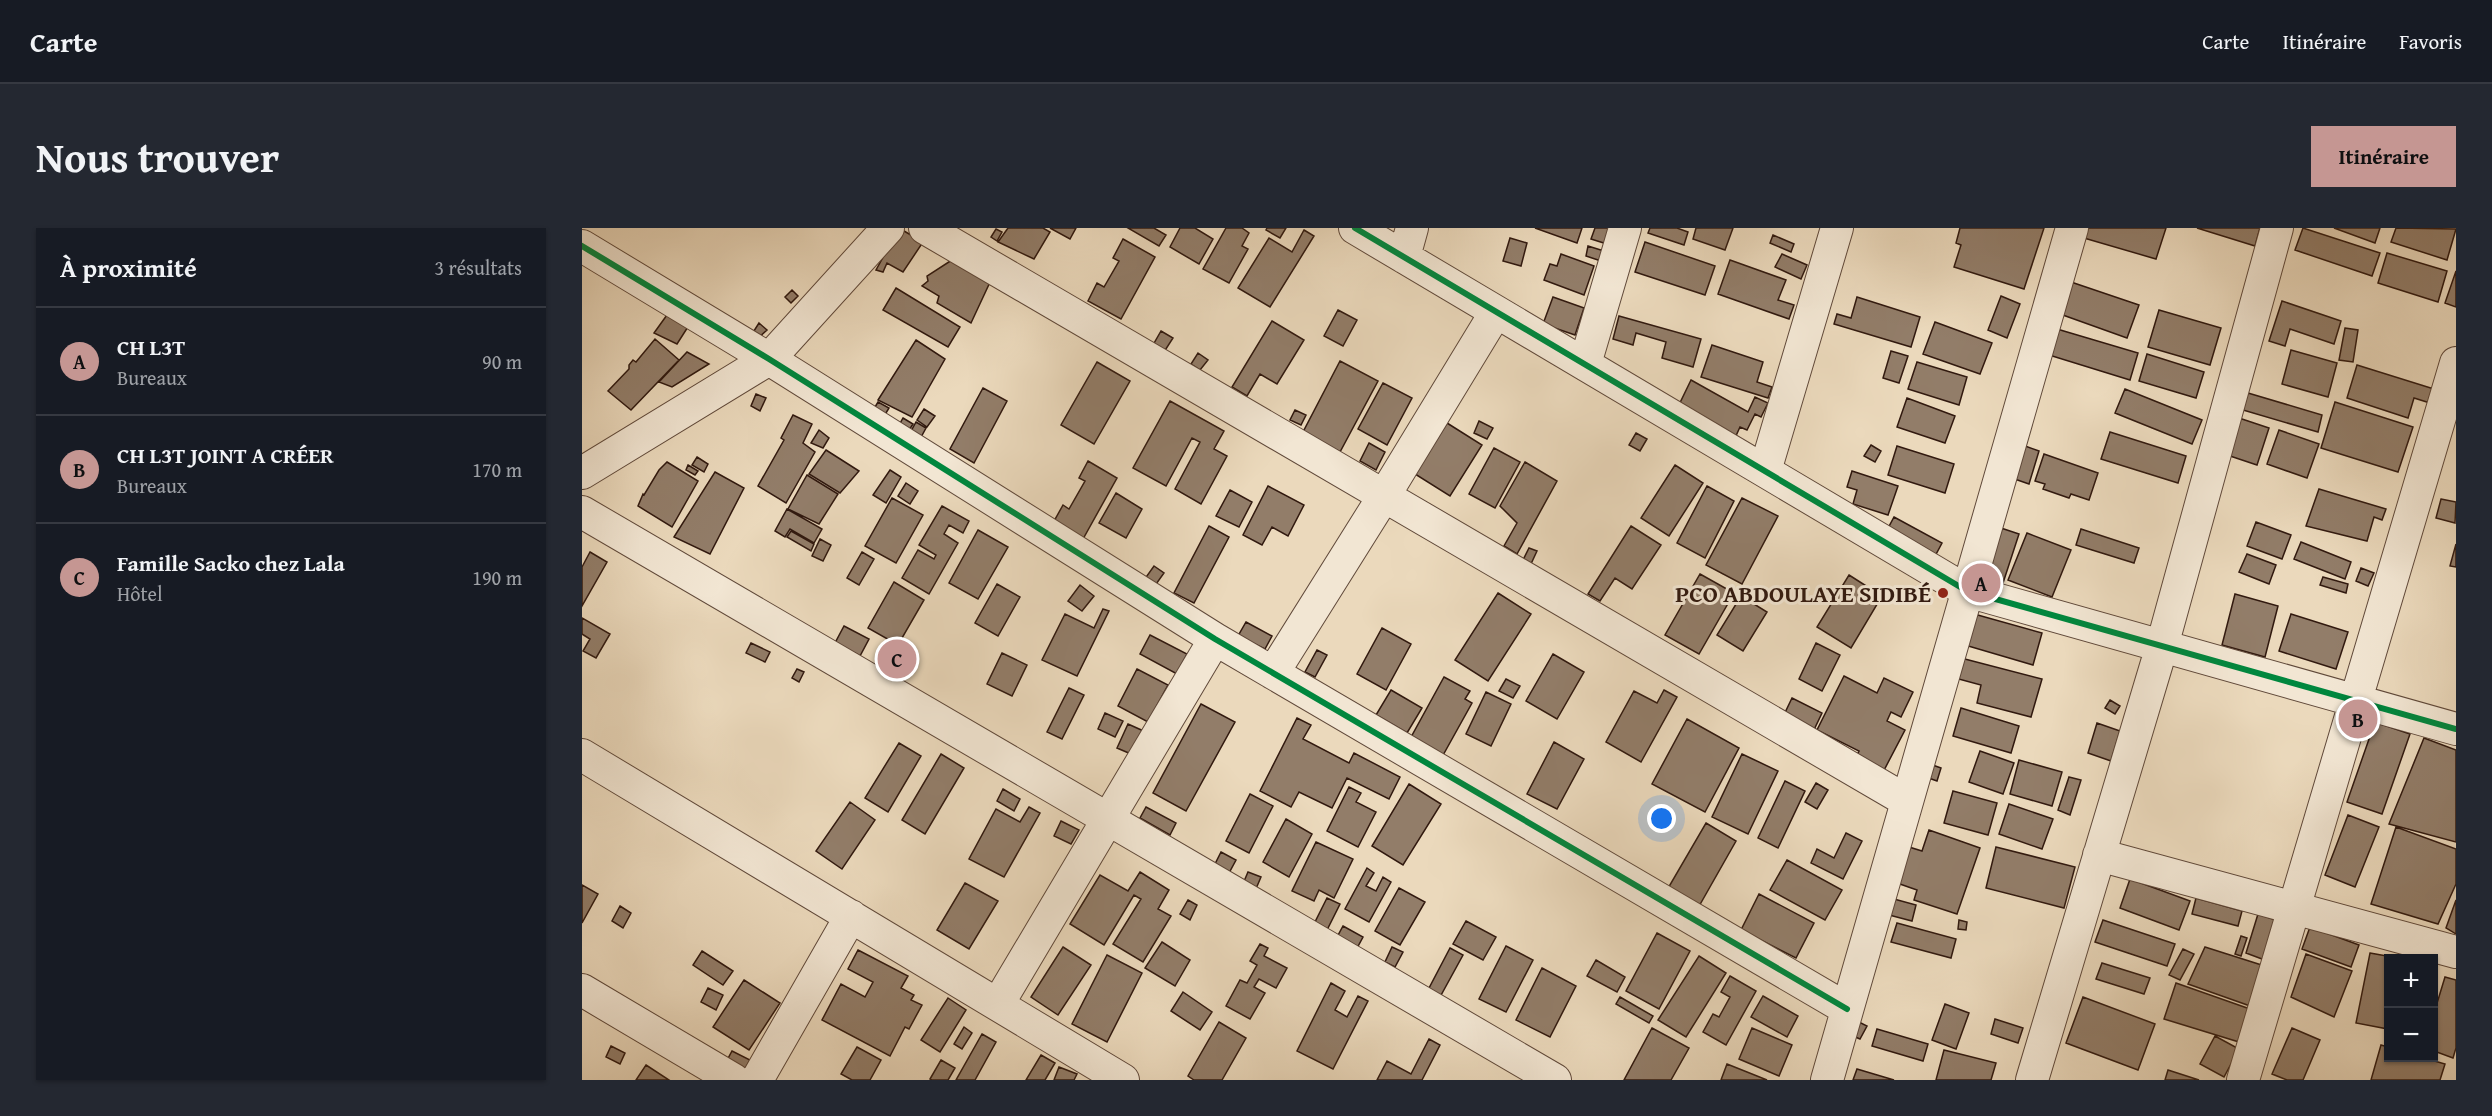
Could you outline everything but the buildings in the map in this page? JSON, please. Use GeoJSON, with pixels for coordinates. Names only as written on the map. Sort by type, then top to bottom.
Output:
{"type":"FeatureCollection","features":[{"type":"Feature","properties":{"kind":"street"},"geometry":{"type":"LineString","coordinates":[[582,472],[769,359],[888,228]]}},
{"type":"Feature","properties":{"kind":"street"},"geometry":{"type":"LineString","coordinates":[[925,228],[1907,801]]}},
{"type":"Feature","properties":{"kind":"street"},"geometry":{"type":"LineString","coordinates":[[1355,228],[1408,243],[1496,312],[1967,591],[2456,729]]}},
{"type":"Feature","properties":{"kind":"street"},"geometry":{"type":"LineString","coordinates":[[1585,364],[1624,228]]}},
{"type":"Feature","properties":{"kind":"street"},"geometry":{"type":"LineString","coordinates":[[1765,471],[1837,228]]}},
{"type":"Feature","properties":{"kind":"street"},"geometry":{"type":"LineString","coordinates":[[1827,1080],[2072,228]]}},
{"type":"Feature","properties":{"kind":"street"},"geometry":{"type":"LineString","coordinates":[[2032,1080],[2162,646],[2277,228]]}},
{"type":"Feature","properties":{"kind":"street"},"geometry":{"type":"LineString","coordinates":[[582,246],[769,359],[1215,639],[1847,1009]]}},
{"type":"Feature","properties":{"kind":"street"},"geometry":{"type":"LineString","coordinates":[[1273,673],[1496,312]]}},
{"type":"Feature","properties":{"kind":"street"},"geometry":{"type":"LineString","coordinates":[[2243,1080],[2456,363]]}},
{"type":"Feature","properties":{"kind":"street"},"geometry":{"type":"LineString","coordinates":[[582,512],[1555,1080]]}},
{"type":"Feature","properties":{"kind":"street"},"geometry":{"type":"LineString","coordinates":[[998,1004],[1215,639]]}},
{"type":"Feature","properties":{"kind":"street"},"geometry":{"type":"LineString","coordinates":[[582,755],[1123,1080]]}},
{"type":"Feature","properties":{"kind":"street"},"geometry":{"type":"LineString","coordinates":[[2099,855],[2456,952]]}},
{"type":"Feature","properties":{"kind":"street"},"geometry":{"type":"LineString","coordinates":[[757,1080],[851,916]]}},
{"type":"Feature","properties":{"kind":"street"},"geometry":{"type":"LineString","coordinates":[[582,990],[734,1080]]}},
{"type":"Feature","properties":{"kind":"cycle path"},"geometry":{"type":"LineString","coordinates":[[1355,228],[1967,591],[2456,729]]}},
{"type":"Feature","properties":{"kind":"cycle path"},"geometry":{"type":"LineString","coordinates":[[582,246],[769,359],[1215,639],[1847,1009]]}},
{"type":"Feature","properties":{"kind":"place","name":"CH L3T"},"geometry":{"type":"Point","coordinates":[1981,583]}},
{"type":"Feature","properties":{"kind":"place","name":"PCO ABDOULAYE SIDIBÉ"},"geometry":{"type":"Point","coordinates":[1943,593]}},
{"type":"Feature","properties":{"kind":"place","name":"Famille Sacko chez Lala"},"geometry":{"type":"Point","coordinates":[897,659]}},
{"type":"Feature","properties":{"kind":"place","name":"CH L3T JOINT A CRÉER"},"geometry":{"type":"Point","coordinates":[2358,719]}}]}
